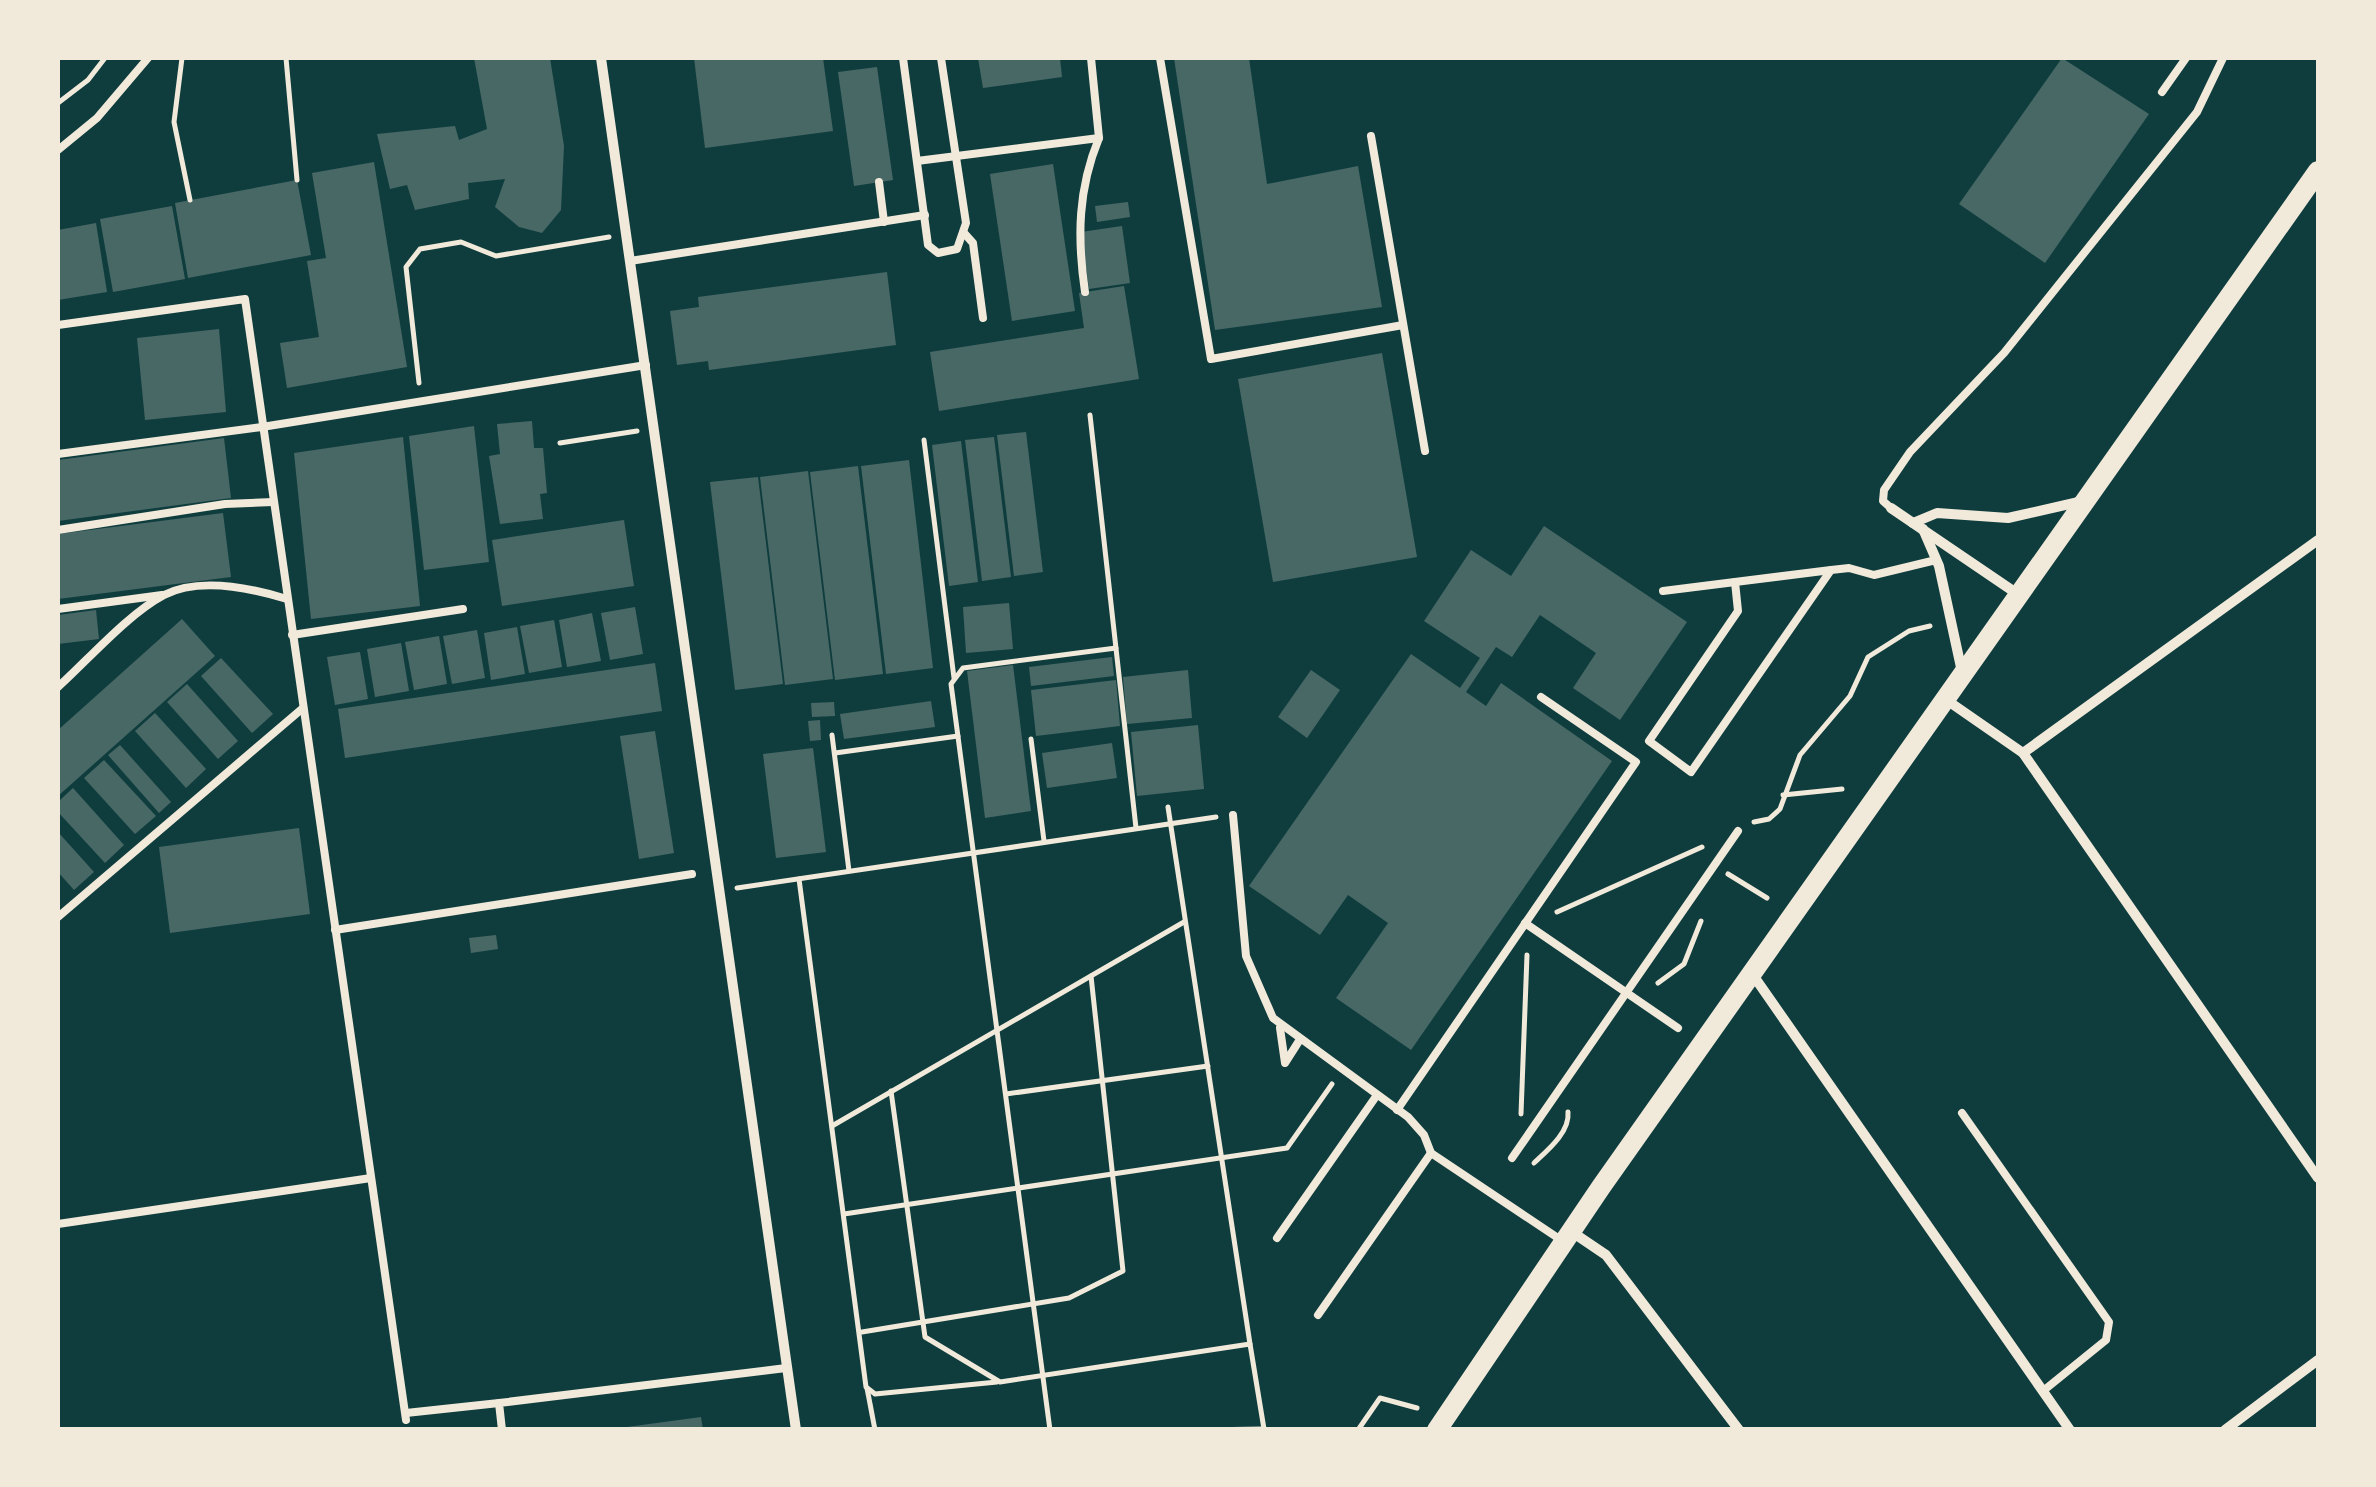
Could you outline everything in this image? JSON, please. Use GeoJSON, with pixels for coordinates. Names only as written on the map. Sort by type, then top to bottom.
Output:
{"type":"FeatureCollection","features":[{"type":"Feature","properties":{"kind":"main road"},"geometry":{"type":"LineString","coordinates":[[1437,1430],[1567,1236],[1963,680],[2318,171]]}},
{"type":"Feature","properties":{"kind":"street"},"geometry":{"type":"LineString","coordinates":[[601,58],[796,1430]]}},
{"type":"Feature","properties":{"kind":"street"},"geometry":{"type":"LineString","coordinates":[[1918,526],[1938,512],[2008,518],[2087,500]]}},
{"type":"Feature","properties":{"kind":"street"},"geometry":{"type":"LineString","coordinates":[[1891,508],[2020,596]]}},
{"type":"Feature","properties":{"kind":"street"},"geometry":{"type":"LineString","coordinates":[[1918,526],[1936,560],[1963,680]]}},
{"type":"Feature","properties":{"kind":"street"},"geometry":{"type":"LineString","coordinates":[[2023,753],[2318,540]]}},
{"type":"Feature","properties":{"kind":"street"},"geometry":{"type":"LineString","coordinates":[[1948,701],[2023,753],[2318,1178]]}},
{"type":"Feature","properties":{"kind":"street"},"geometry":{"type":"LineString","coordinates":[[1753,975],[2070,1430]]}},
{"type":"Feature","properties":{"kind":"street"},"geometry":{"type":"LineString","coordinates":[[1567,1236],[1606,1255],[1739,1430]]}},
{"type":"Feature","properties":{"kind":"street"},"geometry":{"type":"LineString","coordinates":[[2226,1430],[2318,1360]]}},
{"type":"Feature","properties":{"kind":"lane"},"geometry":{"type":"LineString","coordinates":[[58,150],[96,118],[148,58]]}},
{"type":"Feature","properties":{"kind":"lane"},"geometry":{"type":"LineString","coordinates":[[903,58],[928,246],[938,253],[958,249],[964,233],[941,58]]}},
{"type":"Feature","properties":{"kind":"lane"},"geometry":{"type":"LineString","coordinates":[[1085,292],[1077,236],[1084,214],[1082,178],[1100,138],[1090,58]]}},
{"type":"Feature","properties":{"kind":"lane"},"geometry":{"type":"LineString","coordinates":[[1160,58],[1211,359],[1403,325]]}},
{"type":"Feature","properties":{"kind":"lane"},"geometry":{"type":"LineString","coordinates":[[2162,92],[2186,58]]}},
{"type":"Feature","properties":{"kind":"lane"},"geometry":{"type":"LineString","coordinates":[[1891,508],[1883,501],[1884,490],[1910,452],[2004,353],[2197,112],[2222,58]]}},
{"type":"Feature","properties":{"kind":"lane"},"geometry":{"type":"LineString","coordinates":[[1371,136],[1425,451]]}},
{"type":"Feature","properties":{"kind":"lane"},"geometry":{"type":"LineString","coordinates":[[918,161],[1100,138]]}},
{"type":"Feature","properties":{"kind":"lane"},"geometry":{"type":"LineString","coordinates":[[880,182],[884,222]]}},
{"type":"Feature","properties":{"kind":"lane"},"geometry":{"type":"LineString","coordinates":[[630,260],[924,214]]}},
{"type":"Feature","properties":{"kind":"lane"},"geometry":{"type":"LineString","coordinates":[[964,233],[974,244],[983,318]]}},
{"type":"Feature","properties":{"kind":"lane"},"geometry":{"type":"LineString","coordinates":[[58,325],[245,299],[406,1416],[786,1368]]}},
{"type":"Feature","properties":{"kind":"lane"},"geometry":{"type":"LineString","coordinates":[[58,454],[262,427],[646,365]]}},
{"type":"Feature","properties":{"kind":"lane"},"geometry":{"type":"LineString","coordinates":[[58,530],[225,504],[273,502]]}},
{"type":"Feature","properties":{"kind":"lane"},"geometry":{"type":"LineString","coordinates":[[1663,591],[1849,568],[1874,575],[1936,560]]}},
{"type":"Feature","properties":{"kind":"lane"},"geometry":{"type":"LineString","coordinates":[[1735,582],[1738,610],[1648,741],[1690,772],[1831,570]]}},
{"type":"Feature","properties":{"kind":"lane"},"geometry":{"type":"LineString","coordinates":[[58,609],[225,587],[252,588],[287,599]]}},
{"type":"Feature","properties":{"kind":"lane"},"geometry":{"type":"LineString","coordinates":[[58,688],[165,594]]}},
{"type":"Feature","properties":{"kind":"lane"},"geometry":{"type":"LineString","coordinates":[[292,635],[462,609]]}},
{"type":"Feature","properties":{"kind":"lane"},"geometry":{"type":"LineString","coordinates":[[1398,1110],[1636,762],[1542,697]]}},
{"type":"Feature","properties":{"kind":"lane"},"geometry":{"type":"LineString","coordinates":[[58,916],[303,708]]}},
{"type":"Feature","properties":{"kind":"lane"},"geometry":{"type":"LineString","coordinates":[[1233,816],[1246,956],[1280,1026],[1284,1062],[1299,1042]]}},
{"type":"Feature","properties":{"kind":"lane"},"geometry":{"type":"LineString","coordinates":[[1512,1158],[1738,831]]}},
{"type":"Feature","properties":{"kind":"lane"},"geometry":{"type":"LineString","coordinates":[[335,930],[692,874]]}},
{"type":"Feature","properties":{"kind":"lane"},"geometry":{"type":"LineString","coordinates":[[1526,922],[1678,1028]]}},
{"type":"Feature","properties":{"kind":"lane"},"geometry":{"type":"LineString","coordinates":[[1280,1026],[1398,1110],[1424,1135],[1431,1153],[1567,1236]]}},
{"type":"Feature","properties":{"kind":"lane"},"geometry":{"type":"LineString","coordinates":[[1277,1238],[1377,1095]]}},
{"type":"Feature","properties":{"kind":"lane"},"geometry":{"type":"LineString","coordinates":[[1962,1113],[2110,1322],[2106,1340],[2043,1391]]}},
{"type":"Feature","properties":{"kind":"lane"},"geometry":{"type":"LineString","coordinates":[[1318,1315],[1431,1153]]}},
{"type":"Feature","properties":{"kind":"lane"},"geometry":{"type":"LineString","coordinates":[[58,1224],[371,1178]]}},
{"type":"Feature","properties":{"kind":"lane"},"geometry":{"type":"LineString","coordinates":[[500,1403],[502,1430]]}},
{"type":"Feature","properties":{"kind":"path"},"geometry":{"type":"LineString","coordinates":[[58,103],[88,80],[105,58]]}},
{"type":"Feature","properties":{"kind":"path"},"geometry":{"type":"LineString","coordinates":[[182,58],[174,122],[190,200]]}},
{"type":"Feature","properties":{"kind":"path"},"geometry":{"type":"LineString","coordinates":[[286,58],[297,180]]}},
{"type":"Feature","properties":{"kind":"path"},"geometry":{"type":"LineString","coordinates":[[422,402],[406,267],[420,248],[461,242],[496,256],[626,234]]}},
{"type":"Feature","properties":{"kind":"path"},"geometry":{"type":"LineString","coordinates":[[1090,414],[1136,828]]}},
{"type":"Feature","properties":{"kind":"path"},"geometry":{"type":"LineString","coordinates":[[560,443],[654,428]]}},
{"type":"Feature","properties":{"kind":"path"},"geometry":{"type":"LineString","coordinates":[[924,440],[958,736],[1050,1430]]}},
{"type":"Feature","properties":{"kind":"path"},"geometry":{"type":"LineString","coordinates":[[954,680],[963,668],[1116,648]]}},
{"type":"Feature","properties":{"kind":"path"},"geometry":{"type":"LineString","coordinates":[[832,735],[849,871]]}},
{"type":"Feature","properties":{"kind":"path"},"geometry":{"type":"LineString","coordinates":[[835,753],[958,736]]}},
{"type":"Feature","properties":{"kind":"path"},"geometry":{"type":"LineString","coordinates":[[1032,739],[1044,841]]}},
{"type":"Feature","properties":{"kind":"path"},"geometry":{"type":"LineString","coordinates":[[1783,795],[1842,788]]}},
{"type":"Feature","properties":{"kind":"path"},"geometry":{"type":"LineString","coordinates":[[1168,807],[1265,1429],[1200,1430]]}},
{"type":"Feature","properties":{"kind":"path"},"geometry":{"type":"LineString","coordinates":[[719,890],[1170,822],[1233,816]]}},
{"type":"Feature","properties":{"kind":"path"},"geometry":{"type":"LineString","coordinates":[[799,878],[875,1430]]}},
{"type":"Feature","properties":{"kind":"path"},"geometry":{"type":"LineString","coordinates":[[832,1126],[1185,922]]}},
{"type":"Feature","properties":{"kind":"path"},"geometry":{"type":"LineString","coordinates":[[861,1333],[1069,1298],[1123,1271],[1091,976]]}},
{"type":"Feature","properties":{"kind":"path"},"geometry":{"type":"LineString","coordinates":[[1006,1094],[1208,1066]]}},
{"type":"Feature","properties":{"kind":"path"},"geometry":{"type":"LineString","coordinates":[[844,1214],[1287,1148],[1332,1084]]}},
{"type":"Feature","properties":{"kind":"path"},"geometry":{"type":"LineString","coordinates":[[891,1091],[925,1336],[1000,1382]]}},
{"type":"Feature","properties":{"kind":"path"},"geometry":{"type":"LineString","coordinates":[[866,1386],[875,1394],[1000,1382],[1250,1344]]}},
{"type":"Feature","properties":{"kind":"path"},"geometry":{"type":"LineString","coordinates":[[1358,1430],[1380,1398],[1417,1408]]}},
{"type":"Feature","properties":{"kind":"building"},"geometry":{"type":"Polygon","coordinates":[[[474,58],[550,58],[564,146],[561,210],[542,233],[519,227],[495,207],[505,179],[468,183],[469,199],[415,210],[407,185],[390,189],[377,134],[455,126],[459,140],[487,129],[474,58]]]}},
{"type":"Feature","properties":{"kind":"building"},"geometry":{"type":"Polygon","coordinates":[[[694,58],[823,58],[833,131],[705,148],[694,58]]]}},
{"type":"Feature","properties":{"kind":"building"},"geometry":{"type":"Polygon","coordinates":[[[978,58],[1060,58],[1062,77],[983,88],[978,58]]]}},
{"type":"Feature","properties":{"kind":"building"},"geometry":{"type":"Polygon","coordinates":[[[1174,58],[1249,58],[1267,184],[1358,166],[1382,307],[1215,330],[1174,58]]]}},
{"type":"Feature","properties":{"kind":"building"},"geometry":{"type":"Polygon","coordinates":[[[2062,58],[2149,114],[2045,263],[1959,204],[2062,58]]]}},
{"type":"Feature","properties":{"kind":"building"},"geometry":{"type":"Polygon","coordinates":[[[877,67],[893,180],[854,186],[838,72],[877,67]]]}},
{"type":"Feature","properties":{"kind":"building"},"geometry":{"type":"Polygon","coordinates":[[[374,162],[407,367],[287,388],[280,343],[319,337],[307,261],[326,258],[312,173],[374,162]]]}},
{"type":"Feature","properties":{"kind":"building"},"geometry":{"type":"Polygon","coordinates":[[[1053,164],[1075,311],[1012,321],[990,174],[1053,164]]]}},
{"type":"Feature","properties":{"kind":"building"},"geometry":{"type":"Polygon","coordinates":[[[297,180],[311,255],[188,278],[175,203],[297,180]]]}},
{"type":"Feature","properties":{"kind":"building"},"geometry":{"type":"Polygon","coordinates":[[[1128,202],[1130,217],[1097,222],[1095,206],[1128,202]]]}},
{"type":"Feature","properties":{"kind":"building"},"geometry":{"type":"Polygon","coordinates":[[[172,206],[185,279],[113,292],[100,219],[172,206]]]}},
{"type":"Feature","properties":{"kind":"building"},"geometry":{"type":"Polygon","coordinates":[[[96,223],[107,292],[58,300],[58,230],[96,223]]]}},
{"type":"Feature","properties":{"kind":"building"},"geometry":{"type":"Polygon","coordinates":[[[1122,226],[1130,283],[1089,289],[1081,232],[1122,226]]]}},
{"type":"Feature","properties":{"kind":"building"},"geometry":{"type":"Polygon","coordinates":[[[887,272],[896,345],[709,370],[708,361],[677,365],[670,311],[699,307],[698,297],[887,272]]]}},
{"type":"Feature","properties":{"kind":"building"},"geometry":{"type":"Polygon","coordinates":[[[1124,286],[1139,379],[939,411],[930,352],[1084,328],[1079,293],[1124,286]]]}},
{"type":"Feature","properties":{"kind":"building"},"geometry":{"type":"Polygon","coordinates":[[[219,329],[226,412],[145,420],[137,338],[219,329]]]}},
{"type":"Feature","properties":{"kind":"building"},"geometry":{"type":"Polygon","coordinates":[[[1382,353],[1417,557],[1273,582],[1238,379],[1382,353]]]}},
{"type":"Feature","properties":{"kind":"building"},"geometry":{"type":"Polygon","coordinates":[[[532,421],[534,448],[543,448],[547,493],[540,494],[543,519],[500,524],[489,456],[500,454],[497,424],[532,421]]]}},
{"type":"Feature","properties":{"kind":"building"},"geometry":{"type":"Polygon","coordinates":[[[474,426],[489,562],[424,570],[409,436],[474,426]]]}},
{"type":"Feature","properties":{"kind":"building"},"geometry":{"type":"Polygon","coordinates":[[[1026,432],[1043,572],[1014,576],[997,435],[1026,432]]]}},
{"type":"Feature","properties":{"kind":"building"},"geometry":{"type":"Polygon","coordinates":[[[403,437],[420,606],[311,619],[294,453],[403,437]]]}},
{"type":"Feature","properties":{"kind":"building"},"geometry":{"type":"Polygon","coordinates":[[[994,437],[1011,577],[982,581],[965,440],[994,437]]]}},
{"type":"Feature","properties":{"kind":"building"},"geometry":{"type":"Polygon","coordinates":[[[224,438],[231,498],[58,521],[58,460],[224,438]]]}},
{"type":"Feature","properties":{"kind":"building"},"geometry":{"type":"Polygon","coordinates":[[[961,441],[978,582],[949,586],[932,445],[961,441]]]}},
{"type":"Feature","properties":{"kind":"building"},"geometry":{"type":"Polygon","coordinates":[[[909,460],[933,668],[886,674],[861,466],[909,460]]]}},
{"type":"Feature","properties":{"kind":"building"},"geometry":{"type":"Polygon","coordinates":[[[858,466],[883,674],[835,680],[810,472],[858,466]]]}},
{"type":"Feature","properties":{"kind":"building"},"geometry":{"type":"Polygon","coordinates":[[[808,471],[833,679],[785,685],[760,477],[808,471]]]}},
{"type":"Feature","properties":{"kind":"building"},"geometry":{"type":"Polygon","coordinates":[[[758,477],[783,684],[735,690],[710,482],[758,477]]]}},
{"type":"Feature","properties":{"kind":"building"},"geometry":{"type":"Polygon","coordinates":[[[223,513],[231,577],[58,599],[58,534],[223,513]]]}},
{"type":"Feature","properties":{"kind":"building"},"geometry":{"type":"Polygon","coordinates":[[[624,520],[634,586],[502,606],[492,540],[624,520]]]}},
{"type":"Feature","properties":{"kind":"building"},"geometry":{"type":"Polygon","coordinates":[[[1544,526],[1687,622],[1620,720],[1573,688],[1596,653],[1540,615],[1512,657],[1496,647],[1466,692],[1486,706],[1501,683],[1612,761],[1411,1050],[1336,998],[1388,923],[1348,895],[1320,935],[1249,886],[1411,654],[1460,688],[1480,658],[1424,621],[1471,550],[1511,576],[1544,526]]]}},
{"type":"Feature","properties":{"kind":"building"},"geometry":{"type":"Polygon","coordinates":[[[1009,603],[1013,649],[966,653],[963,607],[1009,603]]]}},
{"type":"Feature","properties":{"kind":"building"},"geometry":{"type":"Polygon","coordinates":[[[635,607],[643,654],[610,660],[601,613],[635,607]]]}},
{"type":"Feature","properties":{"kind":"building"},"geometry":{"type":"Polygon","coordinates":[[[96,610],[99,639],[58,644],[58,615],[96,610]]]}},
{"type":"Feature","properties":{"kind":"building"},"geometry":{"type":"Polygon","coordinates":[[[592,613],[601,661],[567,667],[559,620],[592,613]]]}},
{"type":"Feature","properties":{"kind":"building"},"geometry":{"type":"Polygon","coordinates":[[[182,619],[215,656],[58,796],[58,730],[182,619]]]}},
{"type":"Feature","properties":{"kind":"building"},"geometry":{"type":"Polygon","coordinates":[[[554,620],[562,667],[529,673],[520,626],[554,620]]]}},
{"type":"Feature","properties":{"kind":"building"},"geometry":{"type":"Polygon","coordinates":[[[517,627],[525,674],[491,680],[484,633],[517,627]]]}},
{"type":"Feature","properties":{"kind":"building"},"geometry":{"type":"Polygon","coordinates":[[[477,630],[485,678],[452,684],[443,636],[477,630]]]}},
{"type":"Feature","properties":{"kind":"building"},"geometry":{"type":"Polygon","coordinates":[[[439,636],[447,684],[414,690],[405,642],[439,636]]]}},
{"type":"Feature","properties":{"kind":"building"},"geometry":{"type":"Polygon","coordinates":[[[401,643],[409,691],[375,697],[367,649],[401,643]]]}},
{"type":"Feature","properties":{"kind":"building"},"geometry":{"type":"Polygon","coordinates":[[[360,652],[368,699],[335,705],[327,657],[360,652]]]}},
{"type":"Feature","properties":{"kind":"building"},"geometry":{"type":"Polygon","coordinates":[[[1112,657],[1114,676],[1031,686],[1029,667],[1112,657]]]}},
{"type":"Feature","properties":{"kind":"building"},"geometry":{"type":"Polygon","coordinates":[[[221,658],[273,714],[252,733],[201,676],[221,658]]]}},
{"type":"Feature","properties":{"kind":"building"},"geometry":{"type":"Polygon","coordinates":[[[655,663],[662,711],[345,758],[338,709],[655,663]]]}},
{"type":"Feature","properties":{"kind":"building"},"geometry":{"type":"Polygon","coordinates":[[[1013,665],[1031,811],[985,818],[967,671],[1013,665]]]}},
{"type":"Feature","properties":{"kind":"building"},"geometry":{"type":"Polygon","coordinates":[[[1188,670],[1192,718],[1127,724],[1123,677],[1188,670]]]}},
{"type":"Feature","properties":{"kind":"building"},"geometry":{"type":"Polygon","coordinates":[[[1311,670],[1340,690],[1307,738],[1278,717],[1311,670]]]}},
{"type":"Feature","properties":{"kind":"building"},"geometry":{"type":"Polygon","coordinates":[[[1116,680],[1120,726],[1036,736],[1031,690],[1116,680]]]}},
{"type":"Feature","properties":{"kind":"building"},"geometry":{"type":"Polygon","coordinates":[[[187,684],[238,741],[218,759],[167,702],[187,684]]]}},
{"type":"Feature","properties":{"kind":"building"},"geometry":{"type":"Polygon","coordinates":[[[931,701],[935,727],[844,739],[840,714],[931,701]]]}},
{"type":"Feature","properties":{"kind":"building"},"geometry":{"type":"Polygon","coordinates":[[[834,702],[835,716],[812,717],[811,703],[834,702]]]}},
{"type":"Feature","properties":{"kind":"building"},"geometry":{"type":"Polygon","coordinates":[[[155,713],[206,769],[186,788],[135,731],[155,713]]]}},
{"type":"Feature","properties":{"kind":"building"},"geometry":{"type":"Polygon","coordinates":[[[820,720],[821,740],[810,741],[808,721],[820,720]]]}},
{"type":"Feature","properties":{"kind":"building"},"geometry":{"type":"Polygon","coordinates":[[[1198,725],[1204,789],[1137,796],[1131,732],[1198,725]]]}},
{"type":"Feature","properties":{"kind":"building"},"geometry":{"type":"Polygon","coordinates":[[[655,731],[674,853],[639,859],[620,736],[655,731]]]}},
{"type":"Feature","properties":{"kind":"building"},"geometry":{"type":"Polygon","coordinates":[[[1112,743],[1117,778],[1047,788],[1042,753],[1112,743]]]}},
{"type":"Feature","properties":{"kind":"building"},"geometry":{"type":"Polygon","coordinates":[[[120,745],[171,802],[159,813],[108,755],[120,745]]]}},
{"type":"Feature","properties":{"kind":"building"},"geometry":{"type":"Polygon","coordinates":[[[813,748],[826,852],[776,858],[763,754],[813,748]]]}},
{"type":"Feature","properties":{"kind":"building"},"geometry":{"type":"Polygon","coordinates":[[[104,760],[156,816],[135,834],[84,778],[104,760]]]}},
{"type":"Feature","properties":{"kind":"building"},"geometry":{"type":"Polygon","coordinates":[[[73,788],[124,845],[105,863],[58,812],[58,802],[73,788]]]}},
{"type":"Feature","properties":{"kind":"building"},"geometry":{"type":"Polygon","coordinates":[[[299,828],[310,914],[170,933],[159,847],[299,828]]]}},
{"type":"Feature","properties":{"kind":"building"},"geometry":{"type":"Polygon","coordinates":[[[58,832],[94,872],[74,890],[58,872],[58,832]]]}},
{"type":"Feature","properties":{"kind":"building"},"geometry":{"type":"Polygon","coordinates":[[[496,935],[498,949],[471,953],[469,938],[496,935]]]}},
{"type":"Feature","properties":{"kind":"building"},"geometry":{"type":"Polygon","coordinates":[[[701,1417],[703,1430],[627,1430],[627,1427],[701,1417]]]}}]}
